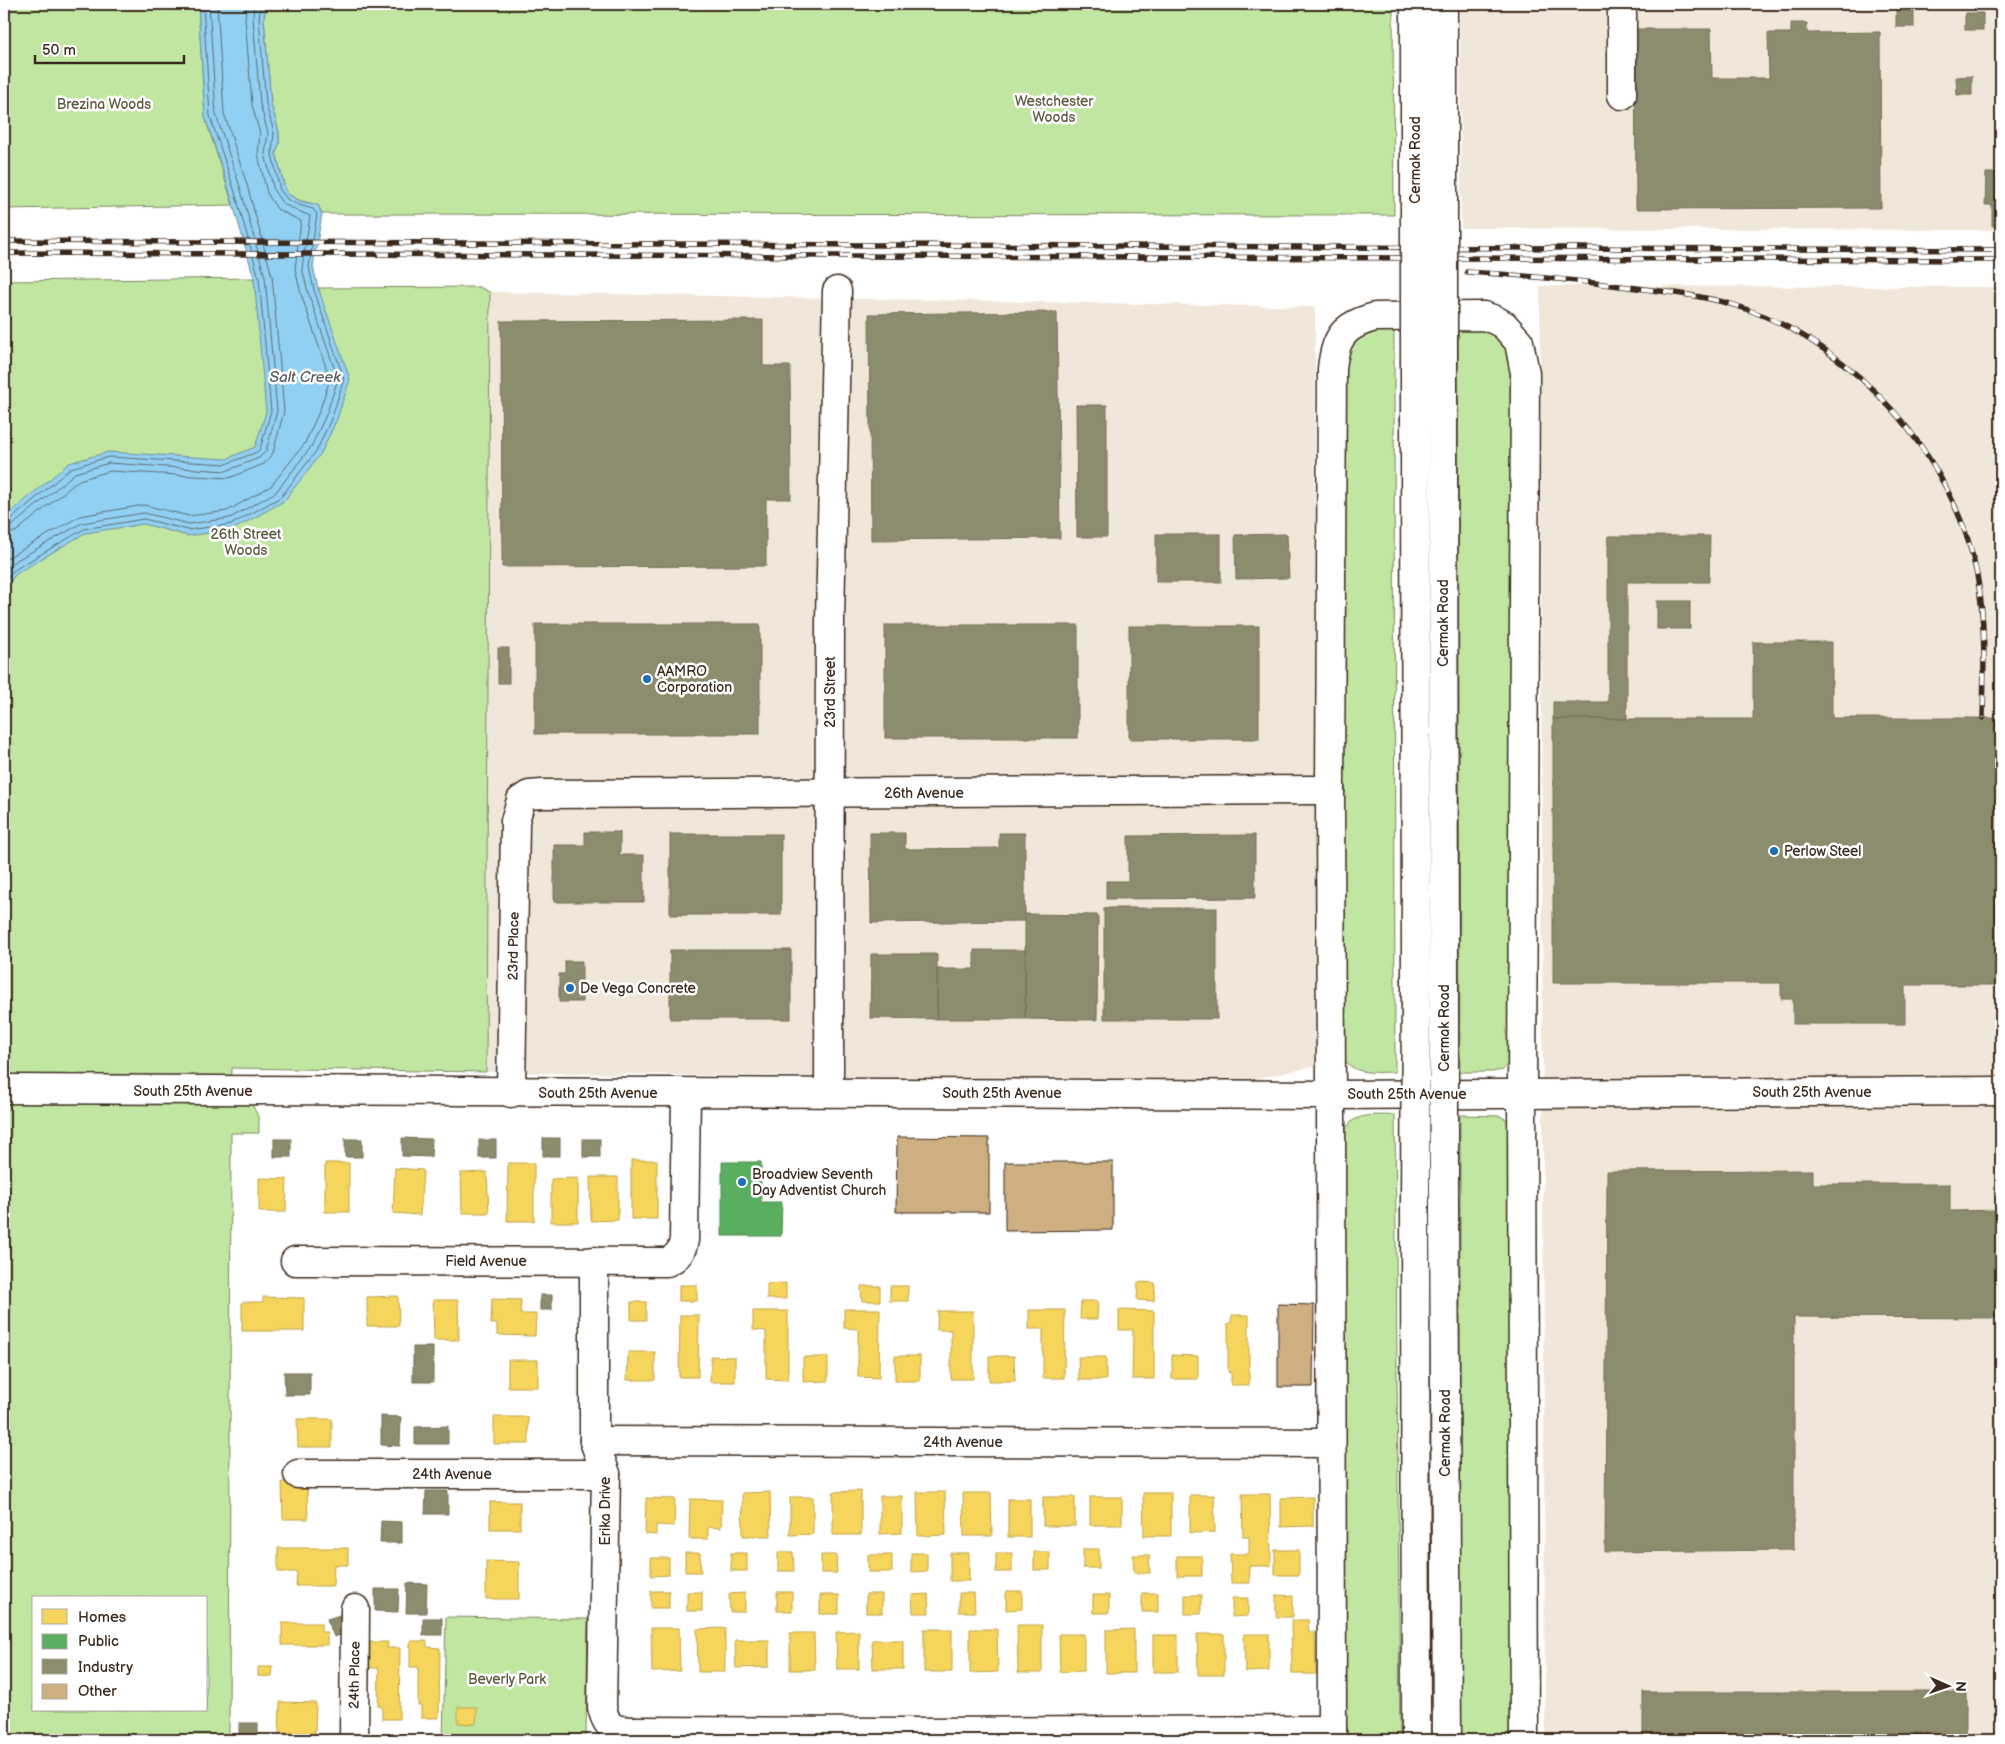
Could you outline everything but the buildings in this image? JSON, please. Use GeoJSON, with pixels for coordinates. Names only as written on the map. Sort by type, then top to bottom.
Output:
{"type":"FeatureCollection","features":[{"type":"Feature","properties":{"kind":"street","name":"Cermak Road"},"geometry":{"type":"LineString","coordinates":[[1415,4],[1416,1740]]}},
{"type":"Feature","properties":{"kind":"street","name":"Cermak Road"},"geometry":{"type":"LineString","coordinates":[[1443,4],[1444,1210],[1447,1740]]}},
{"type":"Feature","properties":{"kind":"street"},"geometry":{"type":"LineString","coordinates":[[1622,4],[1622,95]]}},
{"type":"Feature","properties":{"kind":"street","name":"23rd Street"},"geometry":{"type":"LineString","coordinates":[[829,1092],[830,610],[836,291]]}},
{"type":"Feature","properties":{"kind":"street"},"geometry":{"type":"LineString","coordinates":[[635,1736],[1332,1735],[1330,790],[1332,369],[1334,353],[1346,330],[1366,319],[1375,317],[1484,316],[1504,325],[1519,342],[1526,373],[1522,1093],[1524,1740]]}},
{"type":"Feature","properties":{"kind":"street","name":"26th Avenue"},"geometry":{"type":"LineString","coordinates":[[520,800],[529,795],[542,794],[1330,790]]}},
{"type":"Feature","properties":{"kind":"street","name":"23rd Place"},"geometry":{"type":"LineString","coordinates":[[511,1092],[514,821],[520,800]]}},
{"type":"Feature","properties":{"kind":"street","name":"South 25th Avenue"},"geometry":{"type":"LineString","coordinates":[[4,1089],[1331,1095],[2001,1091]]}},
{"type":"Feature","properties":{"kind":"street","name":"Field Avenue"},"geometry":{"type":"LineString","coordinates":[[295,1261],[667,1262],[676,1258],[683,1250],[686,1093]]}},
{"type":"Feature","properties":{"kind":"street","name":"Erika Drive"},"geometry":{"type":"LineString","coordinates":[[594,1262],[594,1441],[606,1474],[602,1707],[607,1724],[614,1729],[635,1736]]}},
{"type":"Feature","properties":{"kind":"street","name":"24th Avenue"},"geometry":{"type":"LineString","coordinates":[[594,1441],[1331,1443]]}},
{"type":"Feature","properties":{"kind":"street","name":"24th Avenue"},"geometry":{"type":"LineString","coordinates":[[298,1474],[606,1474]]}},
{"type":"Feature","properties":{"kind":"street","name":"24th Place"},"geometry":{"type":"LineString","coordinates":[[354,1740],[355,1609]]}},
{"type":"Feature","properties":{"kind":"shaded area"},"geometry":{"type":"Polygon","coordinates":[[[1460,4],[2001,4],[2001,230],[1461,228],[1460,4]]]}},
{"type":"Feature","properties":{"kind":"shaded area"},"geometry":{"type":"Polygon","coordinates":[[[1540,286],[2001,287],[2001,1740],[1545,1740],[1540,286]]]}},
{"type":"Feature","properties":{"kind":"shaded area"},"geometry":{"type":"Polygon","coordinates":[[[490,292],[1315,307],[1316,1066],[1238,1083],[486,1072],[490,292]]]}},
{"type":"Feature","properties":{"kind":"green space","name":"Brezina Woods"},"geometry":{"type":"Polygon","coordinates":[[[4,4],[198,4],[205,117],[233,205],[4,209],[4,4]]]}},
{"type":"Feature","properties":{"kind":"green space","name":"Westchester Woods"},"geometry":{"type":"Polygon","coordinates":[[[266,4],[1393,4],[1394,215],[322,214],[318,205],[301,201],[289,195],[285,189],[276,153],[279,144],[279,132],[271,104],[264,18],[266,4]]]}},
{"type":"Feature","properties":{"kind":"green space","name":"26th Street Woods"},"geometry":{"type":"Polygon","coordinates":[[[254,278],[255,292],[320,292],[318,288],[479,287],[490,292],[486,1072],[232,1068],[231,1103],[252,1104],[259,1119],[259,1133],[231,1133],[229,1740],[4,1740],[4,281],[254,278]]]}},
{"type":"Feature","properties":{"kind":"green space"},"geometry":{"type":"Polygon","coordinates":[[[1458,325],[1486,330],[1499,337],[1507,348],[1513,372],[1511,1059],[1503,1070],[1492,1072],[1460,1072],[1458,325]]]}},
{"type":"Feature","properties":{"kind":"green space"},"geometry":{"type":"Polygon","coordinates":[[[1394,326],[1395,1072],[1367,1072],[1355,1069],[1345,1060],[1342,374],[1349,345],[1365,332],[1394,326]]]}},
{"type":"Feature","properties":{"kind":"green space"},"geometry":{"type":"Polygon","coordinates":[[[1372,1115],[1395,1115],[1400,1740],[1344,1740],[1344,1133],[1348,1126],[1358,1118],[1372,1115]]]}},
{"type":"Feature","properties":{"kind":"green space"},"geometry":{"type":"Polygon","coordinates":[[[1460,1115],[1500,1116],[1509,1121],[1515,1740],[1460,1740],[1460,1115]]]}},
{"type":"Feature","properties":{"kind":"green space","name":"Beverly Park"},"geometry":{"type":"Polygon","coordinates":[[[446,1617],[588,1619],[586,1740],[443,1740],[446,1617]]]}},
{"type":"Feature","properties":{"kind":"water","name":"Salt Creek"},"geometry":{"type":"Polygon","coordinates":[[[198,4],[266,4],[264,18],[271,104],[279,132],[279,144],[276,153],[285,189],[289,195],[300,201],[318,205],[322,214],[313,266],[318,288],[350,379],[337,419],[321,453],[284,501],[234,529],[188,536],[144,524],[85,533],[16,574],[4,590],[4,518],[69,463],[108,452],[226,459],[255,447],[266,412],[254,278],[229,190],[205,117],[198,4]]]}},
{"type":"Feature","properties":{"kind":"railway"},"geometry":{"type":"LineString","coordinates":[[4,241],[2001,250]]}},
{"type":"Feature","properties":{"kind":"railway"},"geometry":{"type":"LineString","coordinates":[[4,253],[2001,260]]}},
{"type":"Feature","properties":{"kind":"railway"},"geometry":{"type":"LineString","coordinates":[[1467,272],[1616,285],[1691,295],[1730,304],[1785,326],[1824,349],[1861,378],[1894,412],[1923,449],[1947,489],[1965,531],[1977,575],[1982,611],[1984,646],[1983,718]]}},
{"type":"Feature","properties":{"kind":"place","name":"AAMRO Corporation"},"geometry":{"type":"Point","coordinates":[647,679]}},
{"type":"Feature","properties":{"kind":"place","name":"Perlow Steel"},"geometry":{"type":"Point","coordinates":[1774,851]}},
{"type":"Feature","properties":{"kind":"place","name":"De Vega Concrete"},"geometry":{"type":"Point","coordinates":[570,988]}},
{"type":"Feature","properties":{"kind":"place","name":"Broadview Seventh Day Adventist Church"},"geometry":{"type":"Point","coordinates":[742,1182]}}]}
